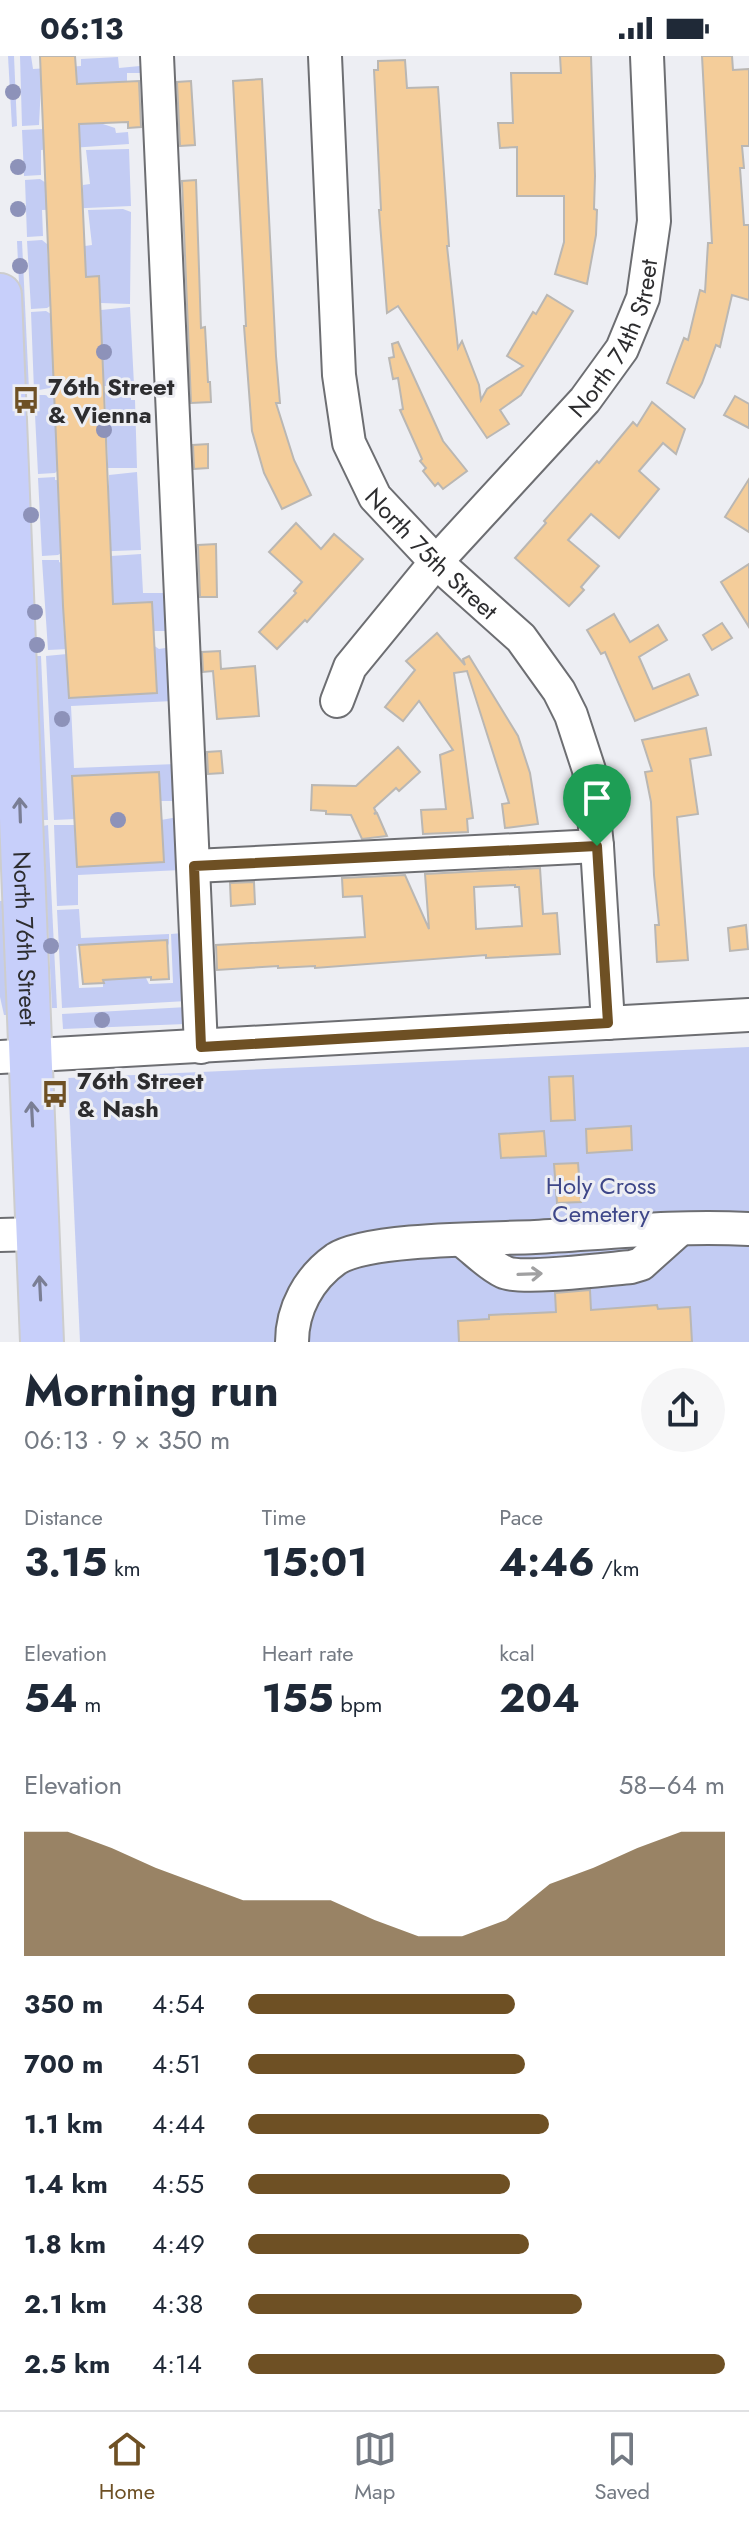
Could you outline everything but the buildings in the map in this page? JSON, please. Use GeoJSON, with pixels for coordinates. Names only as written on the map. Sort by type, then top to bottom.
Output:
{"type":"FeatureCollection","features":[{"type":"Feature","properties":{"kind":"main road","name":"North 76th Street"},"geometry":{"type":"LineString","coordinates":[[0,295],[19,1235],[42,1342]]}},
{"type":"Feature","properties":{"kind":"street"},"geometry":{"type":"LineString","coordinates":[[157,56],[201,1047]]}},
{"type":"Feature","properties":{"kind":"street","name":"North 75th Street"},"geometry":{"type":"LineString","coordinates":[[325,56],[339,375],[349,443],[375,497],[436,562],[521,638],[559,691],[582,741],[589,770],[597,846],[608,1023]]}},
{"type":"Feature","properties":{"kind":"street","name":"North 74th Street"},"geometry":{"type":"LineString","coordinates":[[337,701],[350,667],[436,562],[585,400],[622,349],[643,298],[654,221],[647,56]]}},
{"type":"Feature","properties":{"kind":"street"},"geometry":{"type":"LineString","coordinates":[[194,866],[597,846]]}},
{"type":"Feature","properties":{"kind":"street"},"geometry":{"type":"LineString","coordinates":[[15,1056],[749,1015]]}},
{"type":"Feature","properties":{"kind":"street"},"geometry":{"type":"LineString","coordinates":[[292,1342],[292,1329],[300,1301],[316,1278],[337,1259],[359,1249],[680,1229],[749,1229]]}},
{"type":"Feature","properties":{"kind":"green space"},"geometry":{"type":"Polygon","coordinates":[[[8,56],[14,56],[17,126],[12,127],[8,56]]]}},
{"type":"Feature","properties":{"kind":"green space"},"geometry":{"type":"Polygon","coordinates":[[[20,56],[31,56],[33,69],[81,66],[81,59],[118,57],[119,68],[140,66],[143,73],[127,73],[127,82],[41,85],[39,125],[22,126],[20,56]]]}},
{"type":"Feature","properties":{"kind":"green space"},"geometry":{"type":"Polygon","coordinates":[[[100,123],[115,128],[116,133],[128,132],[129,144],[41,150],[41,175],[24,176],[22,130],[100,123]]]}},
{"type":"Feature","properties":{"kind":"green space"},"geometry":{"type":"Polygon","coordinates":[[[129,149],[131,206],[42,210],[43,236],[27,237],[25,180],[40,179],[46,183],[47,201],[83,199],[83,185],[90,184],[86,150],[129,149]]]}},
{"type":"Feature","properties":{"kind":"green space"},"geometry":{"type":"Polygon","coordinates":[[[123,209],[131,212],[130,304],[101,303],[99,276],[47,308],[31,309],[27,241],[42,240],[47,244],[48,263],[85,261],[85,246],[92,245],[88,210],[123,209]]]}},
{"type":"Feature","properties":{"kind":"green space"},"geometry":{"type":"Polygon","coordinates":[[[17,241],[22,241],[29,390],[24,390],[17,241]]]}},
{"type":"Feature","properties":{"kind":"green space"},"geometry":{"type":"Polygon","coordinates":[[[130,307],[134,385],[104,386],[103,358],[54,361],[55,387],[34,391],[31,312],[46,311],[51,314],[53,341],[102,338],[101,310],[130,307]]]}},
{"type":"Feature","properties":{"kind":"green space"},"geometry":{"type":"Polygon","coordinates":[[[131,390],[131,400],[135,400],[137,468],[108,468],[107,441],[57,443],[58,470],[38,474],[34,395],[55,398],[57,422],[106,420],[105,392],[131,390]]]}},
{"type":"Feature","properties":{"kind":"green space"},"geometry":{"type":"Polygon","coordinates":[[[137,472],[141,550],[42,556],[38,478],[55,477],[58,480],[60,505],[109,503],[109,475],[137,472]]]}},
{"type":"Feature","properties":{"kind":"green space"},"geometry":{"type":"Polygon","coordinates":[[[141,554],[143,593],[168,593],[170,631],[153,631],[151,602],[63,606],[64,635],[69,649],[48,650],[42,560],[59,560],[112,585],[111,556],[141,554]]]}},
{"type":"Feature","properties":{"kind":"green space"},"geometry":{"type":"Polygon","coordinates":[[[153,645],[159,649],[171,647],[173,701],[71,706],[74,768],[176,764],[178,801],[160,801],[159,772],[72,776],[76,819],[54,820],[46,656],[67,654],[69,698],[156,693],[153,645]]]}},
{"type":"Feature","properties":{"kind":"green space"},"geometry":{"type":"Polygon","coordinates":[[[35,656],[41,656],[48,820],[43,820],[35,656]]]}},
{"type":"Feature","properties":{"kind":"green space"},"geometry":{"type":"Polygon","coordinates":[[[178,817],[181,870],[78,875],[78,905],[57,906],[54,825],[76,825],[77,867],[163,862],[161,820],[178,817]]]}},
{"type":"Feature","properties":{"kind":"green space"},"geometry":{"type":"Polygon","coordinates":[[[48,825],[57,1008],[52,1008],[43,826],[48,825]]]}},
{"type":"Feature","properties":{"kind":"green space"},"geometry":{"type":"Polygon","coordinates":[[[0,901],[8,901],[10,1015],[4,1015],[0,997],[0,901]]]}},
{"type":"Feature","properties":{"kind":"green space"},"geometry":{"type":"Polygon","coordinates":[[[79,909],[81,938],[169,934],[169,946],[167,940],[76,946],[79,988],[103,987],[103,980],[146,978],[149,984],[173,983],[171,934],[183,933],[187,1001],[62,1008],[57,910],[79,909]]]}},
{"type":"Feature","properties":{"kind":"green space"},"geometry":{"type":"Polygon","coordinates":[[[187,1007],[185,1024],[63,1029],[62,1014],[187,1007]]]}},
{"type":"Feature","properties":{"kind":"green space","name":"Holy Cross Cemetery"},"geometry":{"type":"Polygon","coordinates":[[[749,1047],[749,1342],[80,1342],[68,1078],[749,1047]]]}},
{"type":"Feature","properties":{"kind":"place","name":"76th Street & Vienna"},"geometry":{"type":"Point","coordinates":[26,400]}},
{"type":"Feature","properties":{"kind":"place","name":"76th Street & Nash"},"geometry":{"type":"Point","coordinates":[55,1094]}},
{"type":"Feature","properties":{"kind":"route"},"geometry":{"type":"LineString","coordinates":[[597,846],[608,1023],[201,1047],[194,866],[597,846]]}}]}
